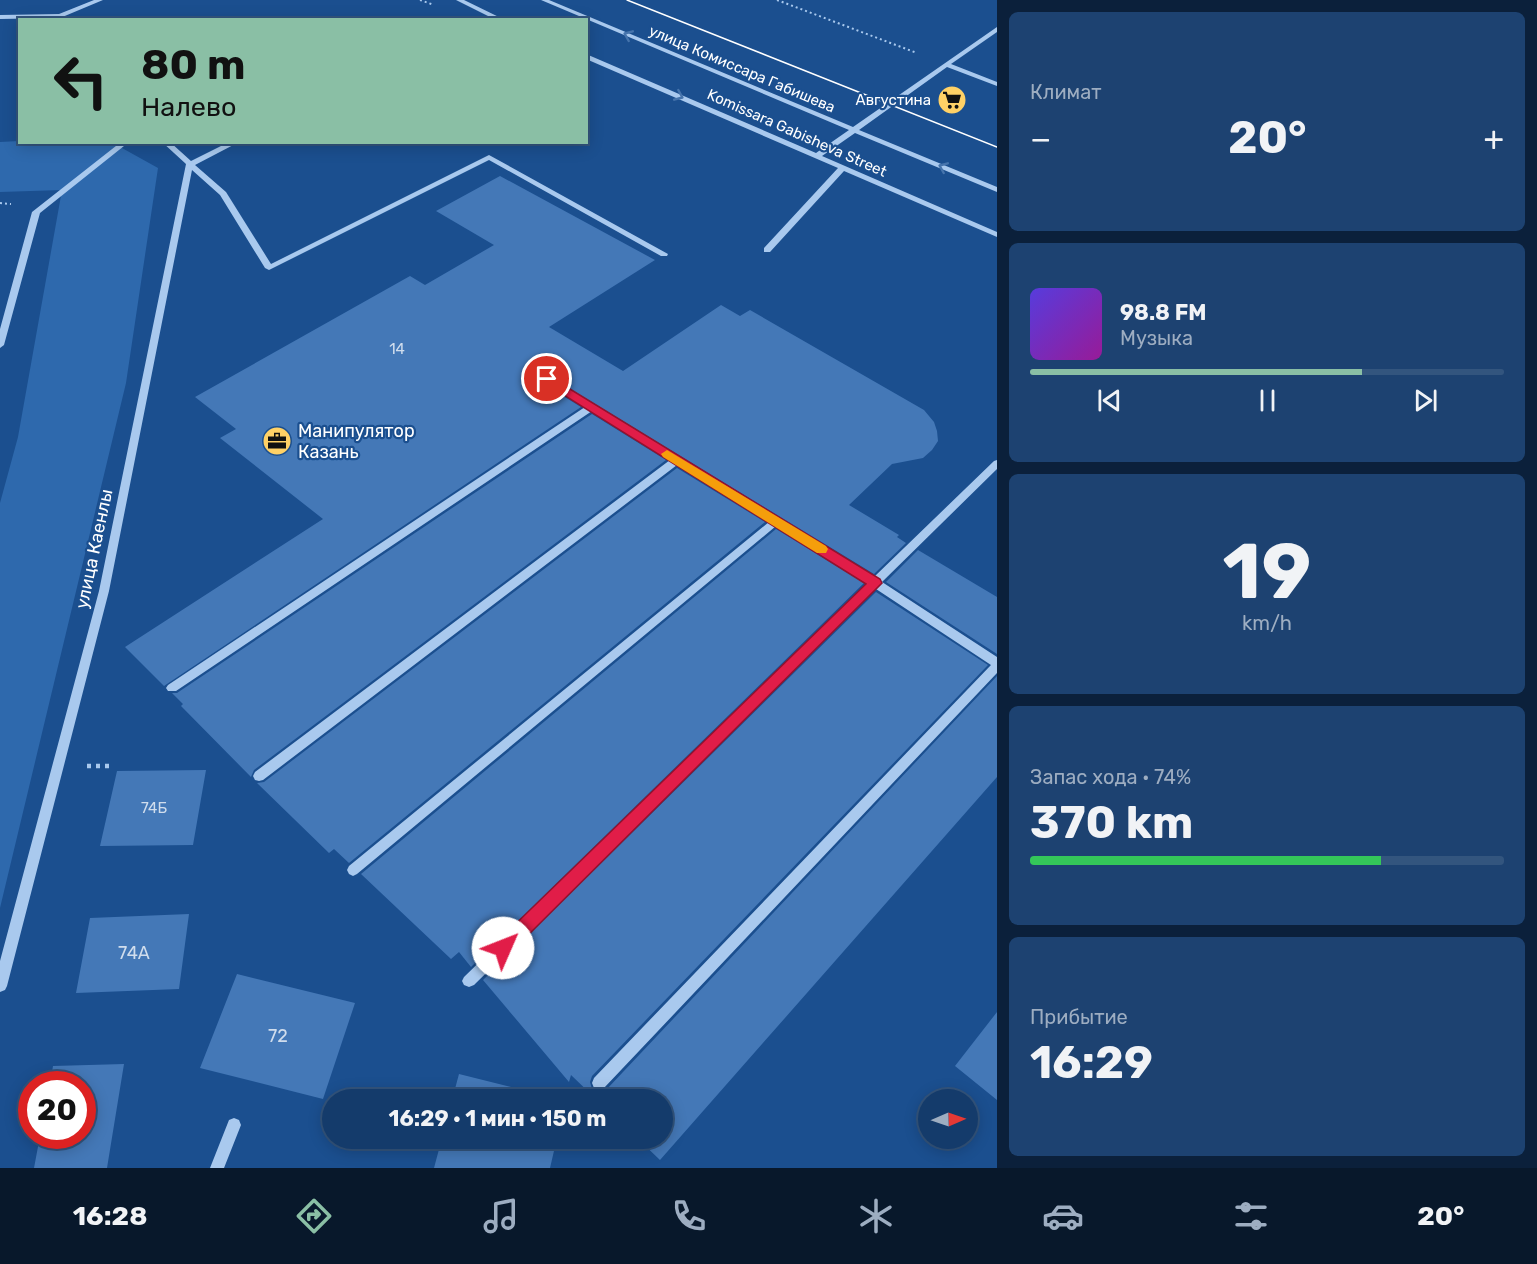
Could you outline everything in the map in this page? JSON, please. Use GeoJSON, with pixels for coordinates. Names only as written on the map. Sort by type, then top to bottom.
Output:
{"type":"FeatureCollection","features":[{"type":"Feature","properties":{"kind":"street"},"geometry":{"type":"LineString","coordinates":[[0,17],[60,16],[100,0]]}},
{"type":"Feature","properties":{"kind":"street"},"geometry":{"type":"LineString","coordinates":[[459,0],[494,18]]}},
{"type":"Feature","properties":{"kind":"street","name":"улица Комиссара Габишева"},"geometry":{"type":"LineString","coordinates":[[544,0],[587,18]]}},
{"type":"Feature","properties":{"kind":"street","name":"улица Комиссара Габишева"},"geometry":{"type":"LineString","coordinates":[[588,18],[997,190]]}},
{"type":"Feature","properties":{"kind":"street"},"geometry":{"type":"LineString","coordinates":[[817,156],[997,29]]}},
{"type":"Feature","properties":{"kind":"street","name":"Komissara Gabisheva Street"},"geometry":{"type":"LineString","coordinates":[[588,57],[997,235]]}},
{"type":"Feature","properties":{"kind":"street"},"geometry":{"type":"LineString","coordinates":[[947,65],[997,84]]}},
{"type":"Feature","properties":{"kind":"street"},"geometry":{"type":"LineString","coordinates":[[0,345],[36,212],[123,144]]}},
{"type":"Feature","properties":{"kind":"street"},"geometry":{"type":"LineString","coordinates":[[167,144],[223,194],[269,268],[489,157],[664,254]]}},
{"type":"Feature","properties":{"kind":"street"},"geometry":{"type":"LineString","coordinates":[[189,165],[232,144]]}},
{"type":"Feature","properties":{"kind":"street","name":"улица Каенлы"},"geometry":{"type":"LineString","coordinates":[[0,986],[104,591],[189,165]]}},
{"type":"Feature","properties":{"kind":"street"},"geometry":{"type":"LineString","coordinates":[[766,250],[843,167]]}},
{"type":"Feature","properties":{"kind":"street"},"geometry":{"type":"LineString","coordinates":[[547,379],[875,583],[997,664],[599,1083]]}},
{"type":"Feature","properties":{"kind":"street"},"geometry":{"type":"LineString","coordinates":[[172,688],[592,407]]}},
{"type":"Feature","properties":{"kind":"street"},"geometry":{"type":"LineString","coordinates":[[259,776],[676,460]]}},
{"type":"Feature","properties":{"kind":"street"},"geometry":{"type":"LineString","coordinates":[[469,981],[997,463]]}},
{"type":"Feature","properties":{"kind":"street"},"geometry":{"type":"LineString","coordinates":[[353,870],[776,521]]}},
{"type":"Feature","properties":{"kind":"street"},"geometry":{"type":"LineString","coordinates":[[217,1168],[234,1125]]}},
{"type":"Feature","properties":{"kind":"path"},"geometry":{"type":"LineString","coordinates":[[777,0],[947,65]]}},
{"type":"Feature","properties":{"kind":"shaded area"},"geometry":{"type":"Polygon","coordinates":[[[0,142],[115,144],[158,168],[126,383],[0,908],[0,503],[18,437],[62,190],[0,192],[0,142]]]}},
{"type":"Feature","properties":{"kind":"building"},"geometry":{"type":"Polygon","coordinates":[[[500,176],[655,260],[549,327],[623,371],[721,305],[740,316],[750,310],[924,410],[934,422],[937,431],[938,441],[932,450],[923,458],[892,464],[849,505],[899,535],[897,537],[906,543],[874,574],[546,374],[540,379],[542,383],[581,407],[164,686],[125,647],[323,519],[220,438],[236,429],[195,397],[410,276],[425,285],[494,245],[436,211],[500,176]]]}},
{"type":"Feature","properties":{"kind":"building"},"geometry":{"type":"Polygon","coordinates":[[[592,414],[666,460],[254,770],[251,777],[181,706],[183,704],[172,693],[177,693],[592,414]]]}},
{"type":"Feature","properties":{"kind":"building"},"geometry":{"type":"Polygon","coordinates":[[[677,468],[765,522],[349,863],[334,849],[329,853],[257,783],[264,782],[677,468]]]}},
{"type":"Feature","properties":{"kind":"building"},"geometry":{"type":"Polygon","coordinates":[[[776,529],[864,583],[471,967],[459,952],[451,959],[361,874],[776,529]]]}},
{"type":"Feature","properties":{"kind":"building"},"geometry":{"type":"Polygon","coordinates":[[[918,550],[997,597],[997,654],[886,582],[918,550]]]}},
{"type":"Feature","properties":{"kind":"building"},"geometry":{"type":"Polygon","coordinates":[[[876,592],[988,665],[592,1076],[590,1082],[592,1089],[586,1089],[571,1075],[569,1082],[483,980],[876,592]]]}},
{"type":"Feature","properties":{"kind":"building"},"geometry":{"type":"Polygon","coordinates":[[[997,676],[997,777],[673,1145],[673,1089],[607,1089],[997,676]]]}},
{"type":"Feature","properties":{"kind":"building"},"geometry":{"type":"Polygon","coordinates":[[[206,770],[193,845],[100,846],[117,771],[206,770]]]}},
{"type":"Feature","properties":{"kind":"building"},"geometry":{"type":"Polygon","coordinates":[[[189,914],[179,989],[76,993],[90,918],[189,914]]]}},
{"type":"Feature","properties":{"kind":"building"},"geometry":{"type":"Polygon","coordinates":[[[237,974],[355,1003],[326,1089],[322,1089],[322,1099],[200,1068],[237,974]]]}},
{"type":"Feature","properties":{"kind":"building"},"geometry":{"type":"Polygon","coordinates":[[[997,1012],[997,1100],[955,1066],[997,1012]]]}},
{"type":"Feature","properties":{"kind":"building"},"geometry":{"type":"Polygon","coordinates":[[[124,1064],[107,1168],[34,1168],[38,1149],[96,1149],[96,1071],[52,1071],[53,1066],[124,1064]]]}},
{"type":"Feature","properties":{"kind":"building"},"geometry":{"type":"Polygon","coordinates":[[[459,1074],[520,1089],[455,1089],[459,1074]]]}},
{"type":"Feature","properties":{"kind":"building"},"geometry":{"type":"Polygon","coordinates":[[[439,1149],[554,1149],[550,1168],[434,1168],[439,1149]]]}},
{"type":"Feature","properties":{"kind":"building"},"geometry":{"type":"Polygon","coordinates":[[[648,1149],[670,1149],[660,1160],[648,1149]]]}},
{"type":"Feature","properties":{"kind":"tram line"},"geometry":{"type":"LineString","coordinates":[[627,0],[997,147]]}},
{"type":"Feature","properties":{"kind":"slow traffic"},"geometry":{"type":"LineString","coordinates":[[667,454],[821,549]]}},
{"type":"Feature","properties":{"kind":"place","name":"Августина"},"geometry":{"type":"Point","coordinates":[952,100]}},
{"type":"Feature","properties":{"kind":"place","name":"Манипулятор Казань"},"geometry":{"type":"Point","coordinates":[277,441]}},
{"type":"Feature","properties":{"kind":"route"},"geometry":{"type":"LineString","coordinates":[[503,948],[875,583],[547,379]]}}]}
